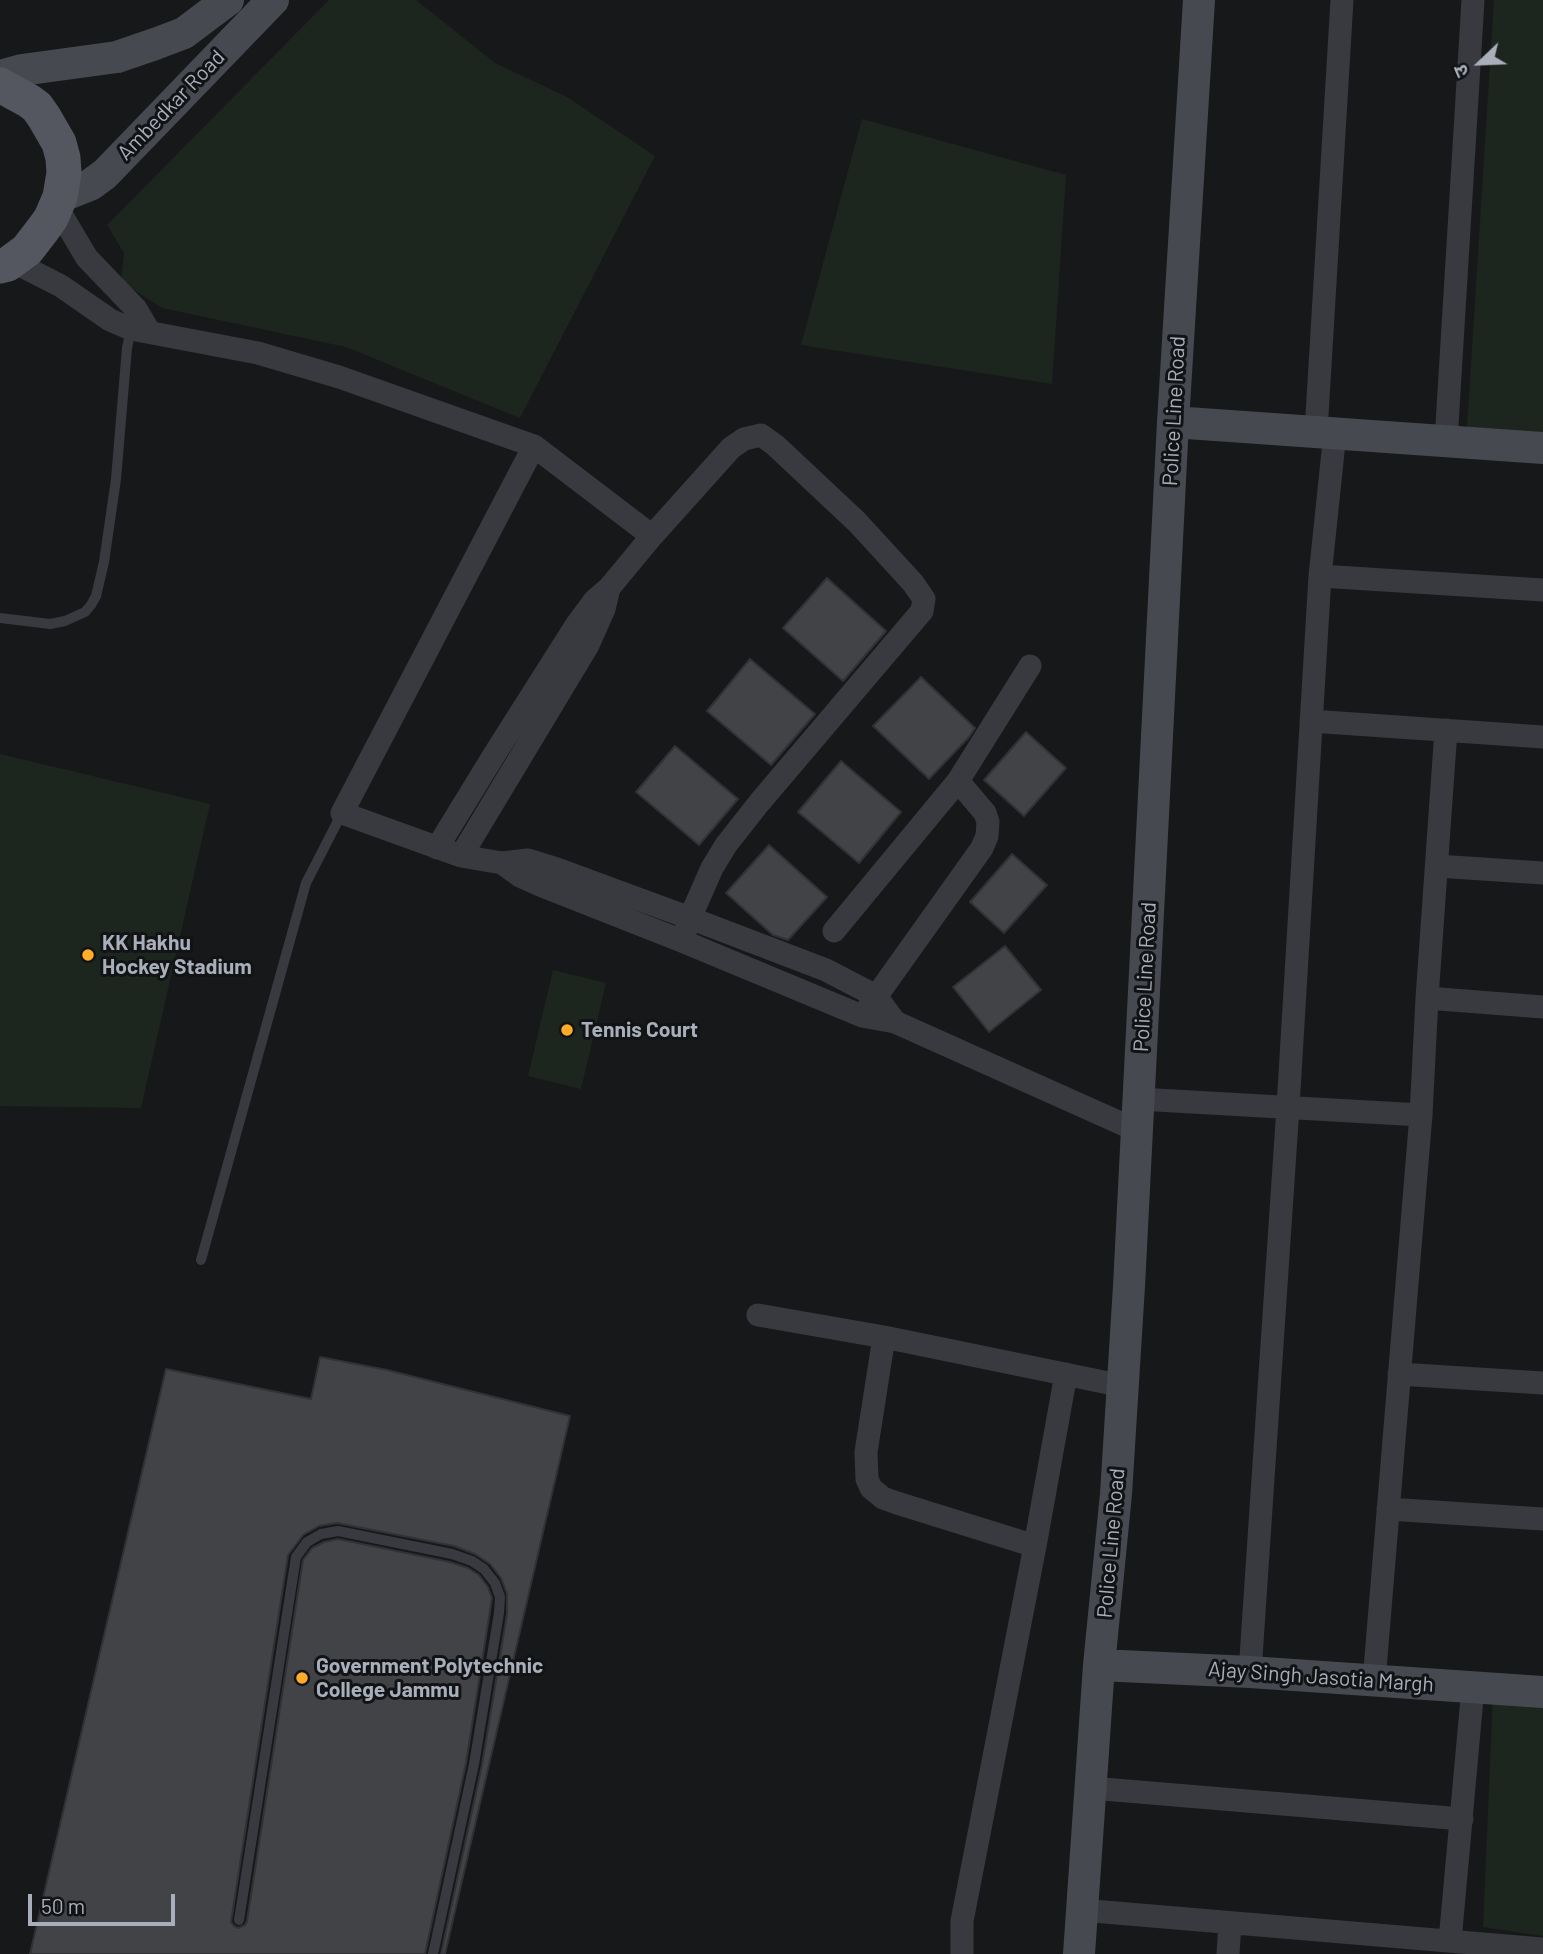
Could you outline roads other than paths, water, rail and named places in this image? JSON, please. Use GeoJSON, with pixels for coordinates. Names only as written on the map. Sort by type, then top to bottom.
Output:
{"type":"FeatureCollection","features":[{"type":"Feature","properties":{"kind":"main road"},"geometry":{"type":"LineString","coordinates":[[0,76],[22,70],[117,57],[184,33],[228,0]]}},
{"type":"Feature","properties":{"kind":"main road","name":"Ambedkar Road"},"geometry":{"type":"LineString","coordinates":[[58,202],[105,174],[273,0]]}},
{"type":"Feature","properties":{"kind":"main road","name":"Police Line Road"},"geometry":{"type":"LineString","coordinates":[[1079,1954],[1099,1665],[1116,1494],[1123,1387],[1173,422],[1199,0]]}},
{"type":"Feature","properties":{"kind":"main road"},"geometry":{"type":"LineString","coordinates":[[0,85],[16,92],[37,107],[52,128],[63,158],[64,173],[58,202],[51,218],[27,250],[5,266]]}},
{"type":"Feature","properties":{"kind":"main road"},"geometry":{"type":"LineString","coordinates":[[1173,422],[1543,447]]}},
{"type":"Feature","properties":{"kind":"main road","name":"Ajay Singh Jasotia Margh"},"geometry":{"type":"LineString","coordinates":[[1099,1665],[1250,1672],[1543,1692]]}},
{"type":"Feature","properties":{"kind":"street"},"geometry":{"type":"LineString","coordinates":[[1250,1672],[1320,576],[1342,0]]}},
{"type":"Feature","properties":{"kind":"street"},"geometry":{"type":"LineString","coordinates":[[1446,441],[1473,0]]}},
{"type":"Feature","properties":{"kind":"street"},"geometry":{"type":"LineString","coordinates":[[58,202],[88,258],[138,323]]}},
{"type":"Feature","properties":{"kind":"street"},"geometry":{"type":"LineString","coordinates":[[5,266],[61,286],[110,320],[138,323],[339,376],[534,446],[652,536]]}},
{"type":"Feature","properties":{"kind":"street"},"geometry":{"type":"LineString","coordinates":[[437,848],[594,601],[609,588],[731,448],[744,439],[761,435],[857,522],[913,583],[923,599],[922,611],[726,845],[712,867],[682,941]]}},
{"type":"Feature","properties":{"kind":"street"},"geometry":{"type":"LineString","coordinates":[[534,446],[342,813],[461,856],[502,863],[528,860],[690,918],[826,970],[876,996],[895,1022]]}},
{"type":"Feature","properties":{"kind":"street"},"geometry":{"type":"LineString","coordinates":[[1320,576],[1543,590]]}},
{"type":"Feature","properties":{"kind":"street"},"geometry":{"type":"LineString","coordinates":[[461,856],[588,645],[604,609],[609,588]]}},
{"type":"Feature","properties":{"kind":"street"},"geometry":{"type":"LineString","coordinates":[[834,930],[958,781],[1030,666]]}},
{"type":"Feature","properties":{"kind":"street"},"geometry":{"type":"LineString","coordinates":[[1311,720],[1543,737]]}},
{"type":"Feature","properties":{"kind":"street"},"geometry":{"type":"LineString","coordinates":[[1374,1681],[1421,1115],[1446,730]]}},
{"type":"Feature","properties":{"kind":"street"},"geometry":{"type":"LineString","coordinates":[[862,1016],[982,849],[987,836],[988,822],[985,813],[958,781]]}},
{"type":"Feature","properties":{"kind":"street"},"geometry":{"type":"LineString","coordinates":[[502,863],[508,870],[540,886],[682,941],[862,1016],[895,1022],[1136,1130]]}},
{"type":"Feature","properties":{"kind":"street"},"geometry":{"type":"LineString","coordinates":[[1437,866],[1543,873]]}},
{"type":"Feature","properties":{"kind":"street"},"geometry":{"type":"LineString","coordinates":[[1427,998],[1543,1007]]}},
{"type":"Feature","properties":{"kind":"street"},"geometry":{"type":"LineString","coordinates":[[1139,1099],[1421,1115]]}},
{"type":"Feature","properties":{"kind":"street"},"geometry":{"type":"LineString","coordinates":[[758,1315],[884,1337],[1123,1387]]}},
{"type":"Feature","properties":{"kind":"street"},"geometry":{"type":"LineString","coordinates":[[884,1337],[866,1452],[867,1479],[871,1488],[883,1498],[897,1503],[1035,1546]]}},
{"type":"Feature","properties":{"kind":"street"},"geometry":{"type":"LineString","coordinates":[[962,1954],[962,1922],[1066,1374]]}},
{"type":"Feature","properties":{"kind":"street"},"geometry":{"type":"LineString","coordinates":[[1399,1374],[1543,1383]]}},
{"type":"Feature","properties":{"kind":"street"},"geometry":{"type":"LineString","coordinates":[[1388,1509],[1543,1519]]}},
{"type":"Feature","properties":{"kind":"street"},"geometry":{"type":"LineString","coordinates":[[1450,1941],[1473,1687]]}},
{"type":"Feature","properties":{"kind":"street"},"geometry":{"type":"LineString","coordinates":[[1091,1788],[1462,1819]]}},
{"type":"Feature","properties":{"kind":"street"},"geometry":{"type":"LineString","coordinates":[[1081,1910],[1230,1923],[1363,1944],[1450,1941],[1543,1950]]}},
{"type":"Feature","properties":{"kind":"street"},"geometry":{"type":"LineString","coordinates":[[1228,1954],[1230,1923]]}},
{"type":"Feature","properties":{"kind":"lane"},"geometry":{"type":"LineString","coordinates":[[0,618],[50,624],[65,621],[85,612],[96,596],[104,562],[116,480],[127,348],[138,323]]}},
{"type":"Feature","properties":{"kind":"lane"},"geometry":{"type":"LineString","coordinates":[[201,1261],[306,883],[342,813]]}},
{"type":"Feature","properties":{"kind":"lane"},"geometry":{"type":"LineString","coordinates":[[239,1920],[296,1557],[307,1542],[321,1534],[338,1531],[452,1554],[472,1561],[484,1569],[495,1583],[500,1597],[474,1764],[433,1954]]}},
{"type":"Feature","properties":{"kind":"place","name":"KK Hakhu Hockey Stadium"},"geometry":{"type":"Point","coordinates":[88,955]}},
{"type":"Feature","properties":{"kind":"place","name":"Tennis Court"},"geometry":{"type":"Point","coordinates":[567,1030]}},
{"type":"Feature","properties":{"kind":"place","name":"Government Polytechnic College Jammu"},"geometry":{"type":"Point","coordinates":[302,1678]}}]}
